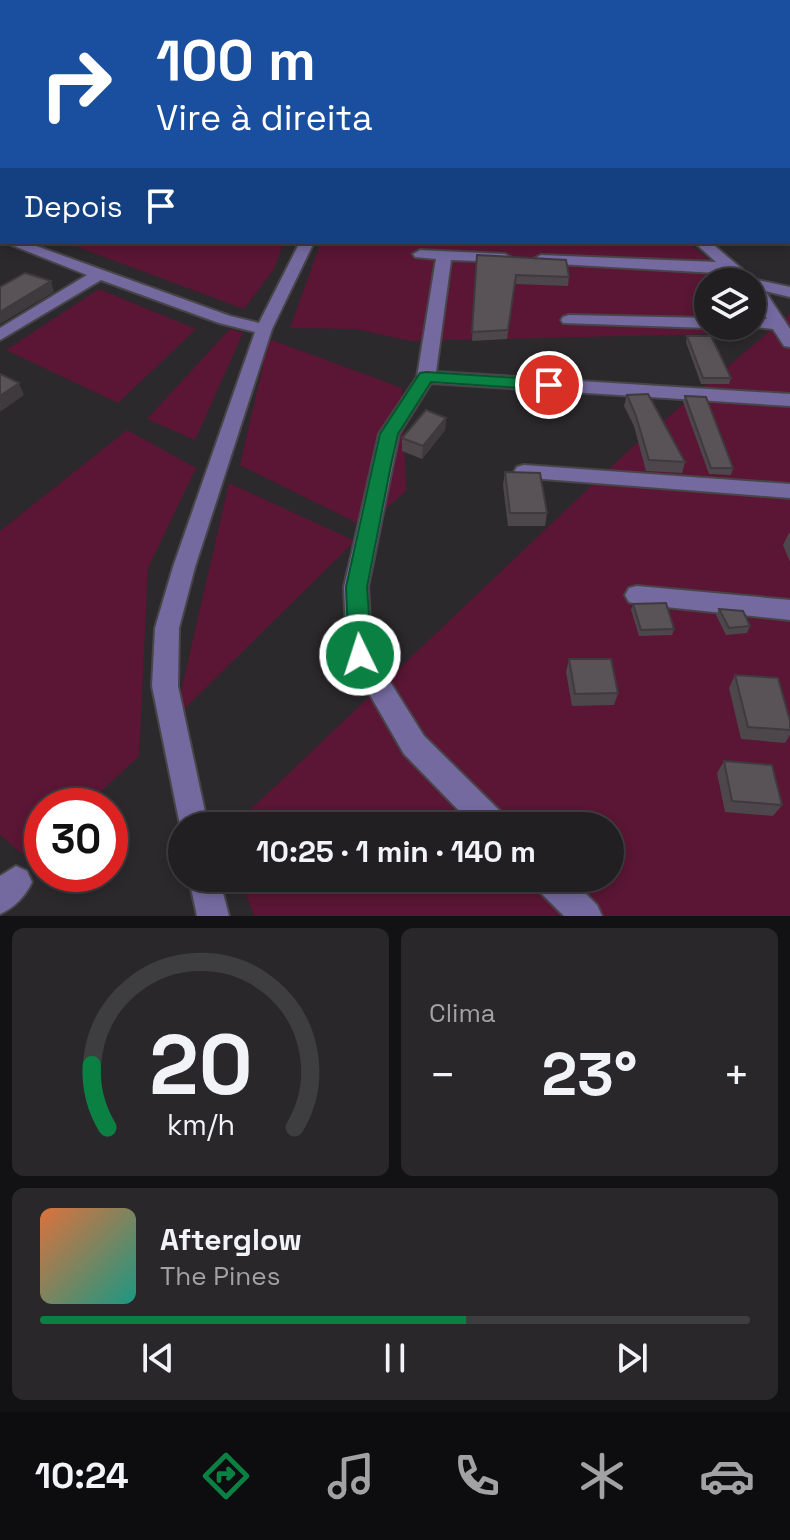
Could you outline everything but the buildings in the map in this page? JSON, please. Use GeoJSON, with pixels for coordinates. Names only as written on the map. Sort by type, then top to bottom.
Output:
{"type":"FeatureCollection","features":[{"type":"Feature","properties":{"kind":"street"},"geometry":{"type":"LineString","coordinates":[[16,244],[225,320],[264,329]]}},
{"type":"Feature","properties":{"kind":"street"},"geometry":{"type":"LineString","coordinates":[[190,812],[165,686],[167,628],[184,567],[264,329],[306,244]]}},
{"type":"Feature","properties":{"kind":"street"},"geometry":{"type":"LineString","coordinates":[[704,244],[733,267]]}},
{"type":"Feature","properties":{"kind":"street"},"geometry":{"type":"LineString","coordinates":[[420,254],[733,267]]}},
{"type":"Feature","properties":{"kind":"street"},"geometry":{"type":"LineString","coordinates":[[444,255],[426,377],[389,434],[378,480],[356,587],[360,655],[414,745],[481,812]]}},
{"type":"Feature","properties":{"kind":"street"},"geometry":{"type":"LineString","coordinates":[[0,335],[98,275]]}},
{"type":"Feature","properties":{"kind":"street"},"geometry":{"type":"LineString","coordinates":[[766,287],[790,292]]}},
{"type":"Feature","properties":{"kind":"street"},"geometry":{"type":"LineString","coordinates":[[766,306],[790,342]]}},
{"type":"Feature","properties":{"kind":"street"},"geometry":{"type":"LineString","coordinates":[[569,320],[694,323]]}},
{"type":"Feature","properties":{"kind":"street"},"geometry":{"type":"LineString","coordinates":[[766,324],[778,324]]}},
{"type":"Feature","properties":{"kind":"street"},"geometry":{"type":"LineString","coordinates":[[426,377],[790,400]]}},
{"type":"Feature","properties":{"kind":"street"},"geometry":{"type":"LineString","coordinates":[[524,472],[790,491]]}},
{"type":"Feature","properties":{"kind":"street"},"geometry":{"type":"LineString","coordinates":[[637,595],[790,610]]}},
{"type":"Feature","properties":{"kind":"street"},"geometry":{"type":"LineString","coordinates":[[207,892],[213,916]]}},
{"type":"Feature","properties":{"kind":"street"},"geometry":{"type":"LineString","coordinates":[[562,892],[586,916]]}},
{"type":"Feature","properties":{"kind":"shaded area"},"geometry":{"type":"Polygon","coordinates":[[[69,244],[283,244],[274,269],[244,309],[69,244]]]}},
{"type":"Feature","properties":{"kind":"shaded area"},"geometry":{"type":"Polygon","coordinates":[[[320,244],[690,244],[720,268],[694,268],[694,334],[410,341],[356,329],[290,328],[320,244]]]}},
{"type":"Feature","properties":{"kind":"shaded area"},"geometry":{"type":"Polygon","coordinates":[[[99,289],[196,329],[118,403],[6,350],[99,289]]]}},
{"type":"Feature","properties":{"kind":"shaded area"},"geometry":{"type":"Polygon","coordinates":[[[790,314],[790,916],[254,916],[245,892],[624,892],[624,812],[248,812],[630,449],[759,340],[766,340],[766,334],[790,314]]]}},
{"type":"Feature","properties":{"kind":"shaded area"},"geometry":{"type":"Polygon","coordinates":[[[230,329],[243,333],[195,440],[147,419],[230,329]]]}},
{"type":"Feature","properties":{"kind":"shaded area"},"geometry":{"type":"Polygon","coordinates":[[[269,339],[402,388],[406,491],[365,527],[240,465],[269,339]]]}},
{"type":"Feature","properties":{"kind":"shaded area"},"geometry":{"type":"Polygon","coordinates":[[[127,430],[196,468],[148,568],[139,756],[104,788],[24,788],[24,856],[0,835],[0,531],[127,430]]]}},
{"type":"Feature","properties":{"kind":"shaded area"},"geometry":{"type":"Polygon","coordinates":[[[229,483],[355,541],[175,718],[229,483]]]}},
{"type":"Feature","properties":{"kind":"route"},"geometry":{"type":"LineString","coordinates":[[360,655],[356,587],[389,434],[426,377],[549,385]]}}]}
